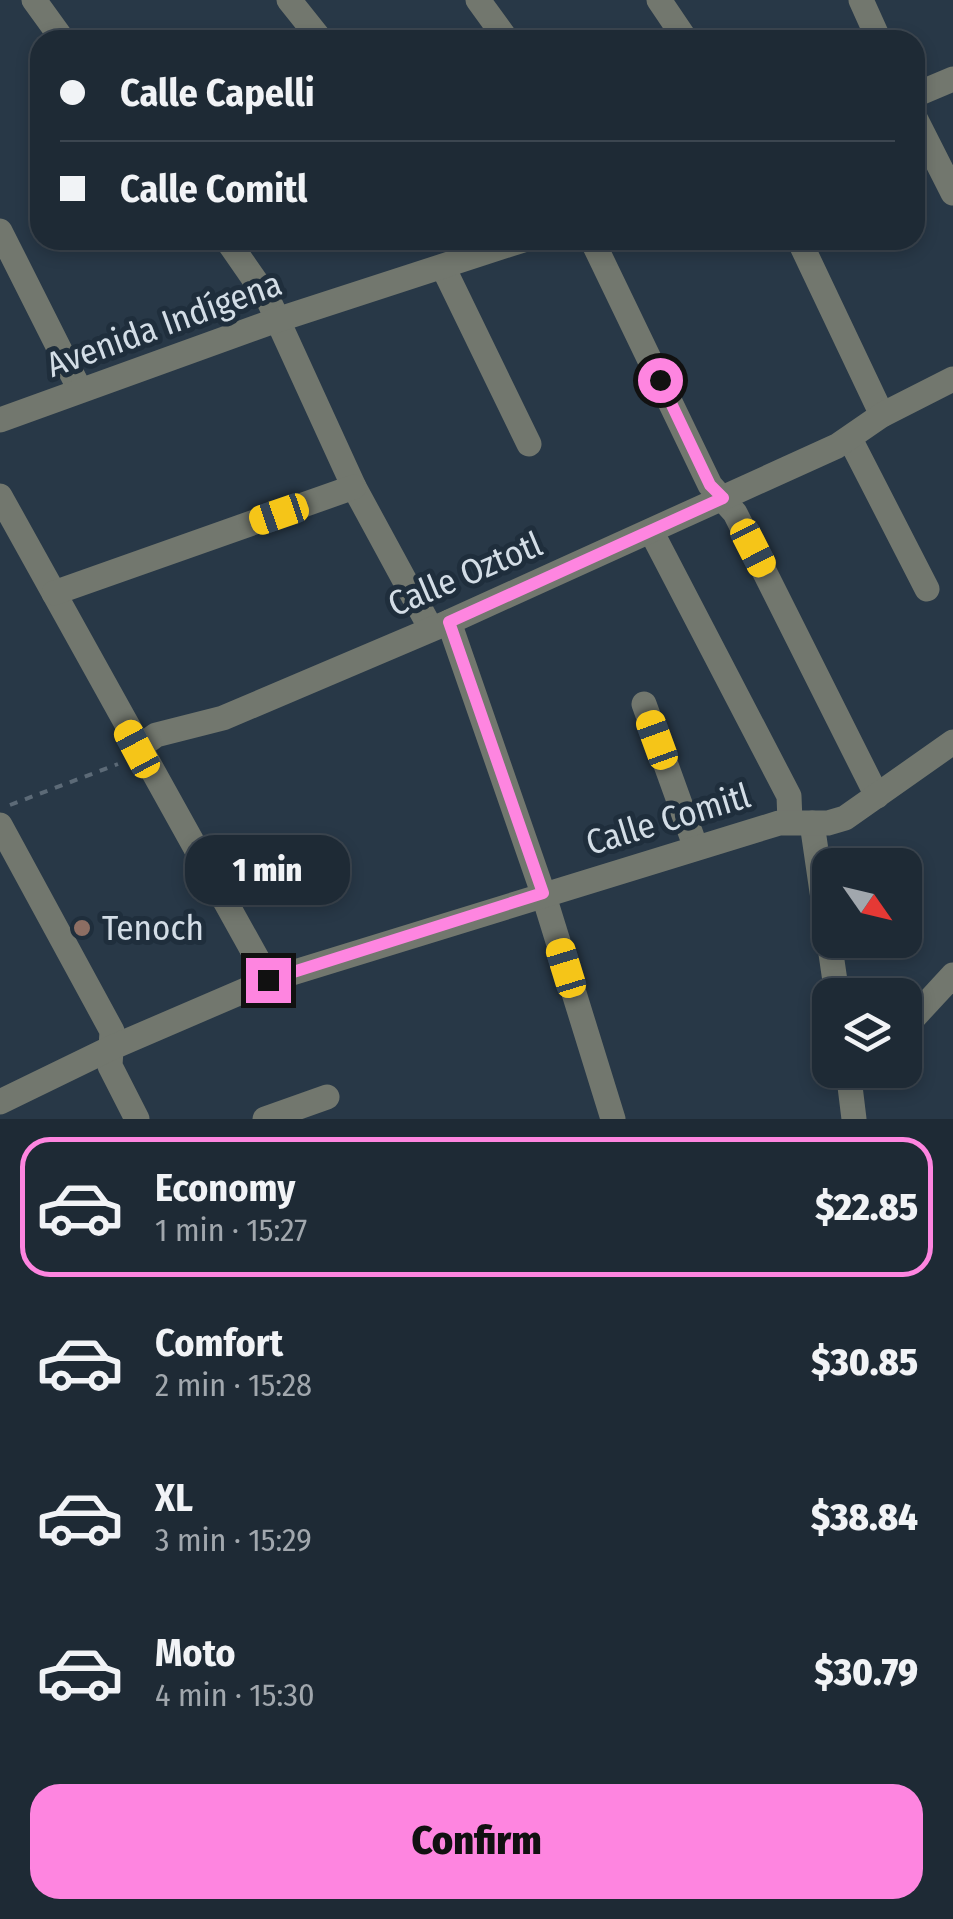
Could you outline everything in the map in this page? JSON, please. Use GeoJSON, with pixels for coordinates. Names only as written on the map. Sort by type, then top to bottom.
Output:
{"type":"FeatureCollection","features":[{"type":"Feature","properties":{"kind":"street"},"geometry":{"type":"LineString","coordinates":[[34,0],[56,30]]}},
{"type":"Feature","properties":{"kind":"street"},"geometry":{"type":"LineString","coordinates":[[289,0],[314,30]]}},
{"type":"Feature","properties":{"kind":"street"},"geometry":{"type":"LineString","coordinates":[[478,0],[500,30]]}},
{"type":"Feature","properties":{"kind":"street"},"geometry":{"type":"LineString","coordinates":[[659,0],[679,30]]}},
{"type":"Feature","properties":{"kind":"street"},"geometry":{"type":"LineString","coordinates":[[860,0],[874,30]]}},
{"type":"Feature","properties":{"kind":"street"},"geometry":{"type":"LineString","coordinates":[[925,91],[953,79]]}},
{"type":"Feature","properties":{"kind":"street"},"geometry":{"type":"LineString","coordinates":[[925,138],[953,193]]}},
{"type":"Feature","properties":{"kind":"street"},"geometry":{"type":"LineString","coordinates":[[3,244],[80,390]]}},
{"type":"Feature","properties":{"kind":"street"},"geometry":{"type":"LineString","coordinates":[[234,250],[260,284],[354,487],[439,625],[543,893],[613,1119]]}},
{"type":"Feature","properties":{"kind":"street","name":"Avenida Indígena"},"geometry":{"type":"LineString","coordinates":[[0,420],[278,320],[443,267],[473,250]]}},
{"type":"Feature","properties":{"kind":"street"},"geometry":{"type":"LineString","coordinates":[[597,250],[710,485],[735,513],[877,796]]}},
{"type":"Feature","properties":{"kind":"street"},"geometry":{"type":"LineString","coordinates":[[804,250],[882,415]]}},
{"type":"Feature","properties":{"kind":"street"},"geometry":{"type":"LineString","coordinates":[[443,267],[529,444]]}},
{"type":"Feature","properties":{"kind":"street","name":"Calle Oztotl"},"geometry":{"type":"LineString","coordinates":[[137,749],[156,734],[223,718],[651,531],[850,439],[882,415],[953,380]]}},
{"type":"Feature","properties":{"kind":"street"},"geometry":{"type":"LineString","coordinates":[[850,439],[927,589]]}},
{"type":"Feature","properties":{"kind":"street"},"geometry":{"type":"LineString","coordinates":[[54,592],[354,487]]}},
{"type":"Feature","properties":{"kind":"street"},"geometry":{"type":"LineString","coordinates":[[0,496],[268,980]]}},
{"type":"Feature","properties":{"kind":"street"},"geometry":{"type":"LineString","coordinates":[[651,531],[801,822],[833,978]]}},
{"type":"Feature","properties":{"kind":"street"},"geometry":{"type":"LineString","coordinates":[[644,704],[696,848]]}},
{"type":"Feature","properties":{"kind":"street","name":"Calle Comitl"},"geometry":{"type":"LineString","coordinates":[[0,1102],[111,1048],[268,980],[696,848],[801,822],[836,821],[953,742]]}},
{"type":"Feature","properties":{"kind":"street"},"geometry":{"type":"LineString","coordinates":[[2,817],[112,1031],[110,1066],[137,1119]]}},
{"type":"Feature","properties":{"kind":"street"},"geometry":{"type":"LineString","coordinates":[[922,1009],[953,975]]}},
{"type":"Feature","properties":{"kind":"street"},"geometry":{"type":"LineString","coordinates":[[850,1088],[854,1119]]}},
{"type":"Feature","properties":{"kind":"street"},"geometry":{"type":"LineString","coordinates":[[266,1119],[327,1097]]}},
{"type":"Feature","properties":{"kind":"path"},"geometry":{"type":"LineString","coordinates":[[2,817],[122,763],[137,749]]}},
{"type":"Feature","properties":{"kind":"place","name":"Tenoch"},"geometry":{"type":"Point","coordinates":[82,928]}},
{"type":"Feature","properties":{"kind":"route"},"geometry":{"type":"LineString","coordinates":[[268,980],[543,893],[449,622],[723,498],[710,485],[660,380]]}}]}
